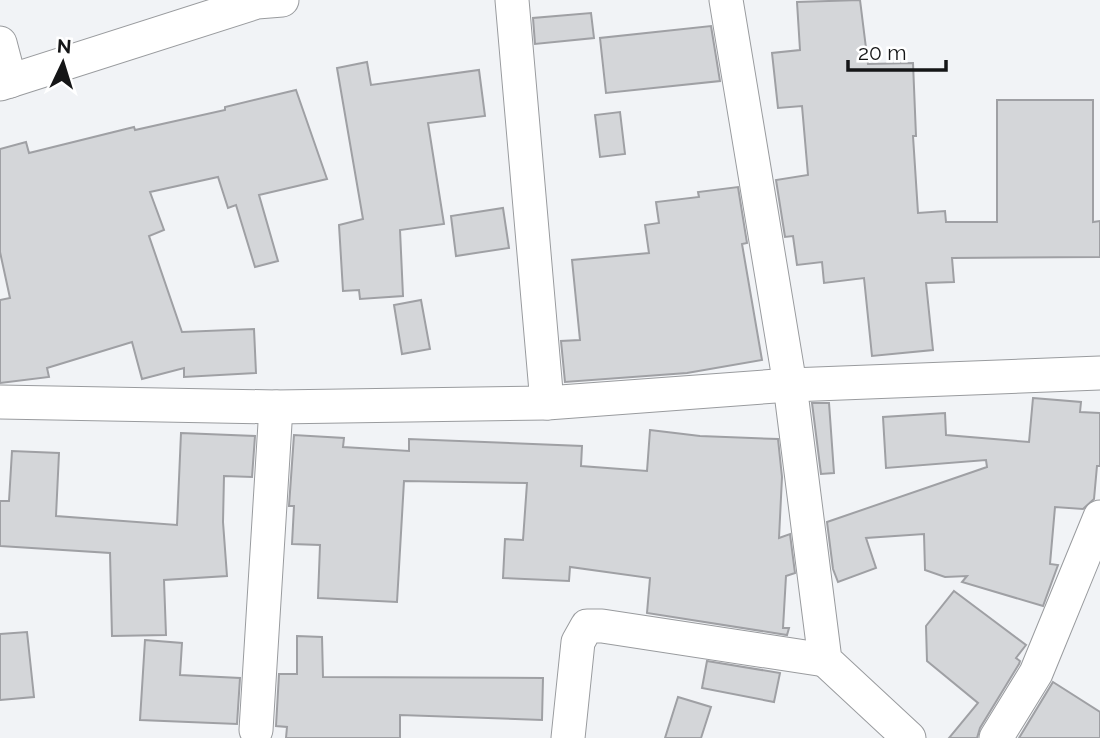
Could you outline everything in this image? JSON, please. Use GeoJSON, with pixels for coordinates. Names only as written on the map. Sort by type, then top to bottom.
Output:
{"type":"FeatureCollection","features":[{"type":"Feature","properties":{"kind":"street"},"geometry":{"type":"LineString","coordinates":[[0,43],[5,83],[257,2],[282,0]]}},
{"type":"Feature","properties":{"kind":"street"},"geometry":{"type":"LineString","coordinates":[[512,0],[547,403]]}},
{"type":"Feature","properties":{"kind":"street"},"geometry":{"type":"LineString","coordinates":[[726,0],[790,385],[825,660]]}},
{"type":"Feature","properties":{"kind":"street"},"geometry":{"type":"LineString","coordinates":[[0,402],[276,407],[547,403],[790,385],[1100,373]]}},
{"type":"Feature","properties":{"kind":"street"},"geometry":{"type":"LineString","coordinates":[[256,730],[276,407]]}},
{"type":"Feature","properties":{"kind":"street"},"geometry":{"type":"LineString","coordinates":[[996,738],[1036,673],[1100,517]]}},
{"type":"Feature","properties":{"kind":"street"},"geometry":{"type":"LineString","coordinates":[[568,738],[578,642],[587,626],[602,626],[825,660],[909,738]]}},
{"type":"Feature","properties":{"kind":"building"},"geometry":{"type":"Polygon","coordinates":[[[860,0],[868,64],[913,63],[916,136],[913,136],[918,213],[945,211],[946,222],[997,222],[997,100],[1093,100],[1093,222],[1100,221],[1100,257],[952,258],[954,282],[926,283],[933,350],[872,356],[864,278],[824,283],[822,262],[797,265],[793,236],[785,237],[776,180],[808,175],[802,106],[778,108],[772,53],[800,50],[797,2],[860,0]]]}},
{"type":"Feature","properties":{"kind":"building"},"geometry":{"type":"Polygon","coordinates":[[[591,13],[594,38],[535,44],[533,18],[591,13]]]}},
{"type":"Feature","properties":{"kind":"building"},"geometry":{"type":"Polygon","coordinates":[[[711,26],[720,81],[606,93],[600,38],[711,26]]]}},
{"type":"Feature","properties":{"kind":"building"},"geometry":{"type":"Polygon","coordinates":[[[367,62],[371,85],[479,70],[485,116],[428,123],[444,224],[400,230],[403,296],[360,299],[359,290],[343,291],[339,225],[363,219],[337,68],[367,62]]]}},
{"type":"Feature","properties":{"kind":"building"},"geometry":{"type":"Polygon","coordinates":[[[296,90],[327,179],[259,195],[278,261],[255,267],[236,205],[228,208],[218,177],[150,192],[164,230],[149,236],[182,332],[254,329],[256,373],[184,377],[184,368],[142,379],[132,342],[47,368],[49,377],[0,383],[0,300],[10,298],[0,252],[0,149],[26,142],[29,153],[134,127],[135,130],[225,110],[225,107],[296,90]]]}},
{"type":"Feature","properties":{"kind":"building"},"geometry":{"type":"Polygon","coordinates":[[[620,112],[625,154],[600,157],[595,115],[620,112]]]}},
{"type":"Feature","properties":{"kind":"building"},"geometry":{"type":"Polygon","coordinates":[[[738,187],[747,243],[742,244],[762,360],[687,373],[565,382],[561,341],[580,340],[572,260],[649,253],[645,225],[659,223],[656,202],[699,197],[698,192],[738,187]]]}},
{"type":"Feature","properties":{"kind":"building"},"geometry":{"type":"Polygon","coordinates":[[[503,208],[509,248],[456,256],[451,216],[503,208]]]}},
{"type":"Feature","properties":{"kind":"building"},"geometry":{"type":"Polygon","coordinates":[[[421,300],[430,349],[402,354],[394,305],[421,300]]]}},
{"type":"Feature","properties":{"kind":"building"},"geometry":{"type":"Polygon","coordinates":[[[1033,398],[1081,402],[1080,412],[1100,413],[1100,466],[1097,466],[1094,499],[1083,509],[1055,507],[1050,564],[1058,565],[1043,606],[962,582],[967,576],[945,577],[925,570],[924,534],[866,538],[876,568],[838,582],[833,569],[827,522],[987,467],[986,460],[886,468],[883,417],[945,413],[946,435],[1029,442],[1033,398]]]}},
{"type":"Feature","properties":{"kind":"building"},"geometry":{"type":"Polygon","coordinates":[[[812,403],[829,403],[834,473],[821,474],[812,403]]]}},
{"type":"Feature","properties":{"kind":"building"},"geometry":{"type":"Polygon","coordinates":[[[650,430],[700,436],[778,439],[782,477],[779,538],[790,534],[795,573],[786,576],[783,628],[789,628],[787,635],[647,613],[650,578],[570,567],[569,581],[503,578],[505,539],[523,540],[527,483],[404,481],[397,602],[318,598],[320,545],[292,544],[294,506],[289,506],[294,435],[344,438],[343,447],[409,451],[409,439],[582,446],[581,466],[647,471],[650,430]]]}},
{"type":"Feature","properties":{"kind":"building"},"geometry":{"type":"Polygon","coordinates":[[[181,433],[255,436],[252,477],[224,476],[223,522],[227,576],[164,580],[166,635],[112,636],[110,553],[0,546],[0,501],[9,501],[12,451],[59,453],[56,516],[177,525],[181,433]]]}},
{"type":"Feature","properties":{"kind":"building"},"geometry":{"type":"Polygon","coordinates":[[[954,591],[1026,645],[1016,658],[1020,661],[1019,664],[980,728],[977,738],[949,738],[978,703],[927,661],[926,626],[954,591]]]}},
{"type":"Feature","properties":{"kind":"building"},"geometry":{"type":"Polygon","coordinates":[[[27,632],[34,697],[0,700],[0,634],[27,632]]]}},
{"type":"Feature","properties":{"kind":"building"},"geometry":{"type":"Polygon","coordinates":[[[297,636],[322,637],[323,677],[543,678],[542,720],[400,715],[400,738],[286,738],[287,727],[276,726],[279,674],[297,674],[297,636]]]}},
{"type":"Feature","properties":{"kind":"building"},"geometry":{"type":"Polygon","coordinates":[[[145,640],[182,643],[180,675],[240,678],[237,724],[140,720],[145,640]]]}},
{"type":"Feature","properties":{"kind":"building"},"geometry":{"type":"Polygon","coordinates":[[[707,661],[780,673],[774,702],[702,688],[707,661]]]}},
{"type":"Feature","properties":{"kind":"building"},"geometry":{"type":"Polygon","coordinates":[[[1053,682],[1100,712],[1100,738],[1019,738],[1053,682]]]}},
{"type":"Feature","properties":{"kind":"building"},"geometry":{"type":"Polygon","coordinates":[[[678,697],[711,707],[701,738],[665,738],[678,697]]]}}]}
